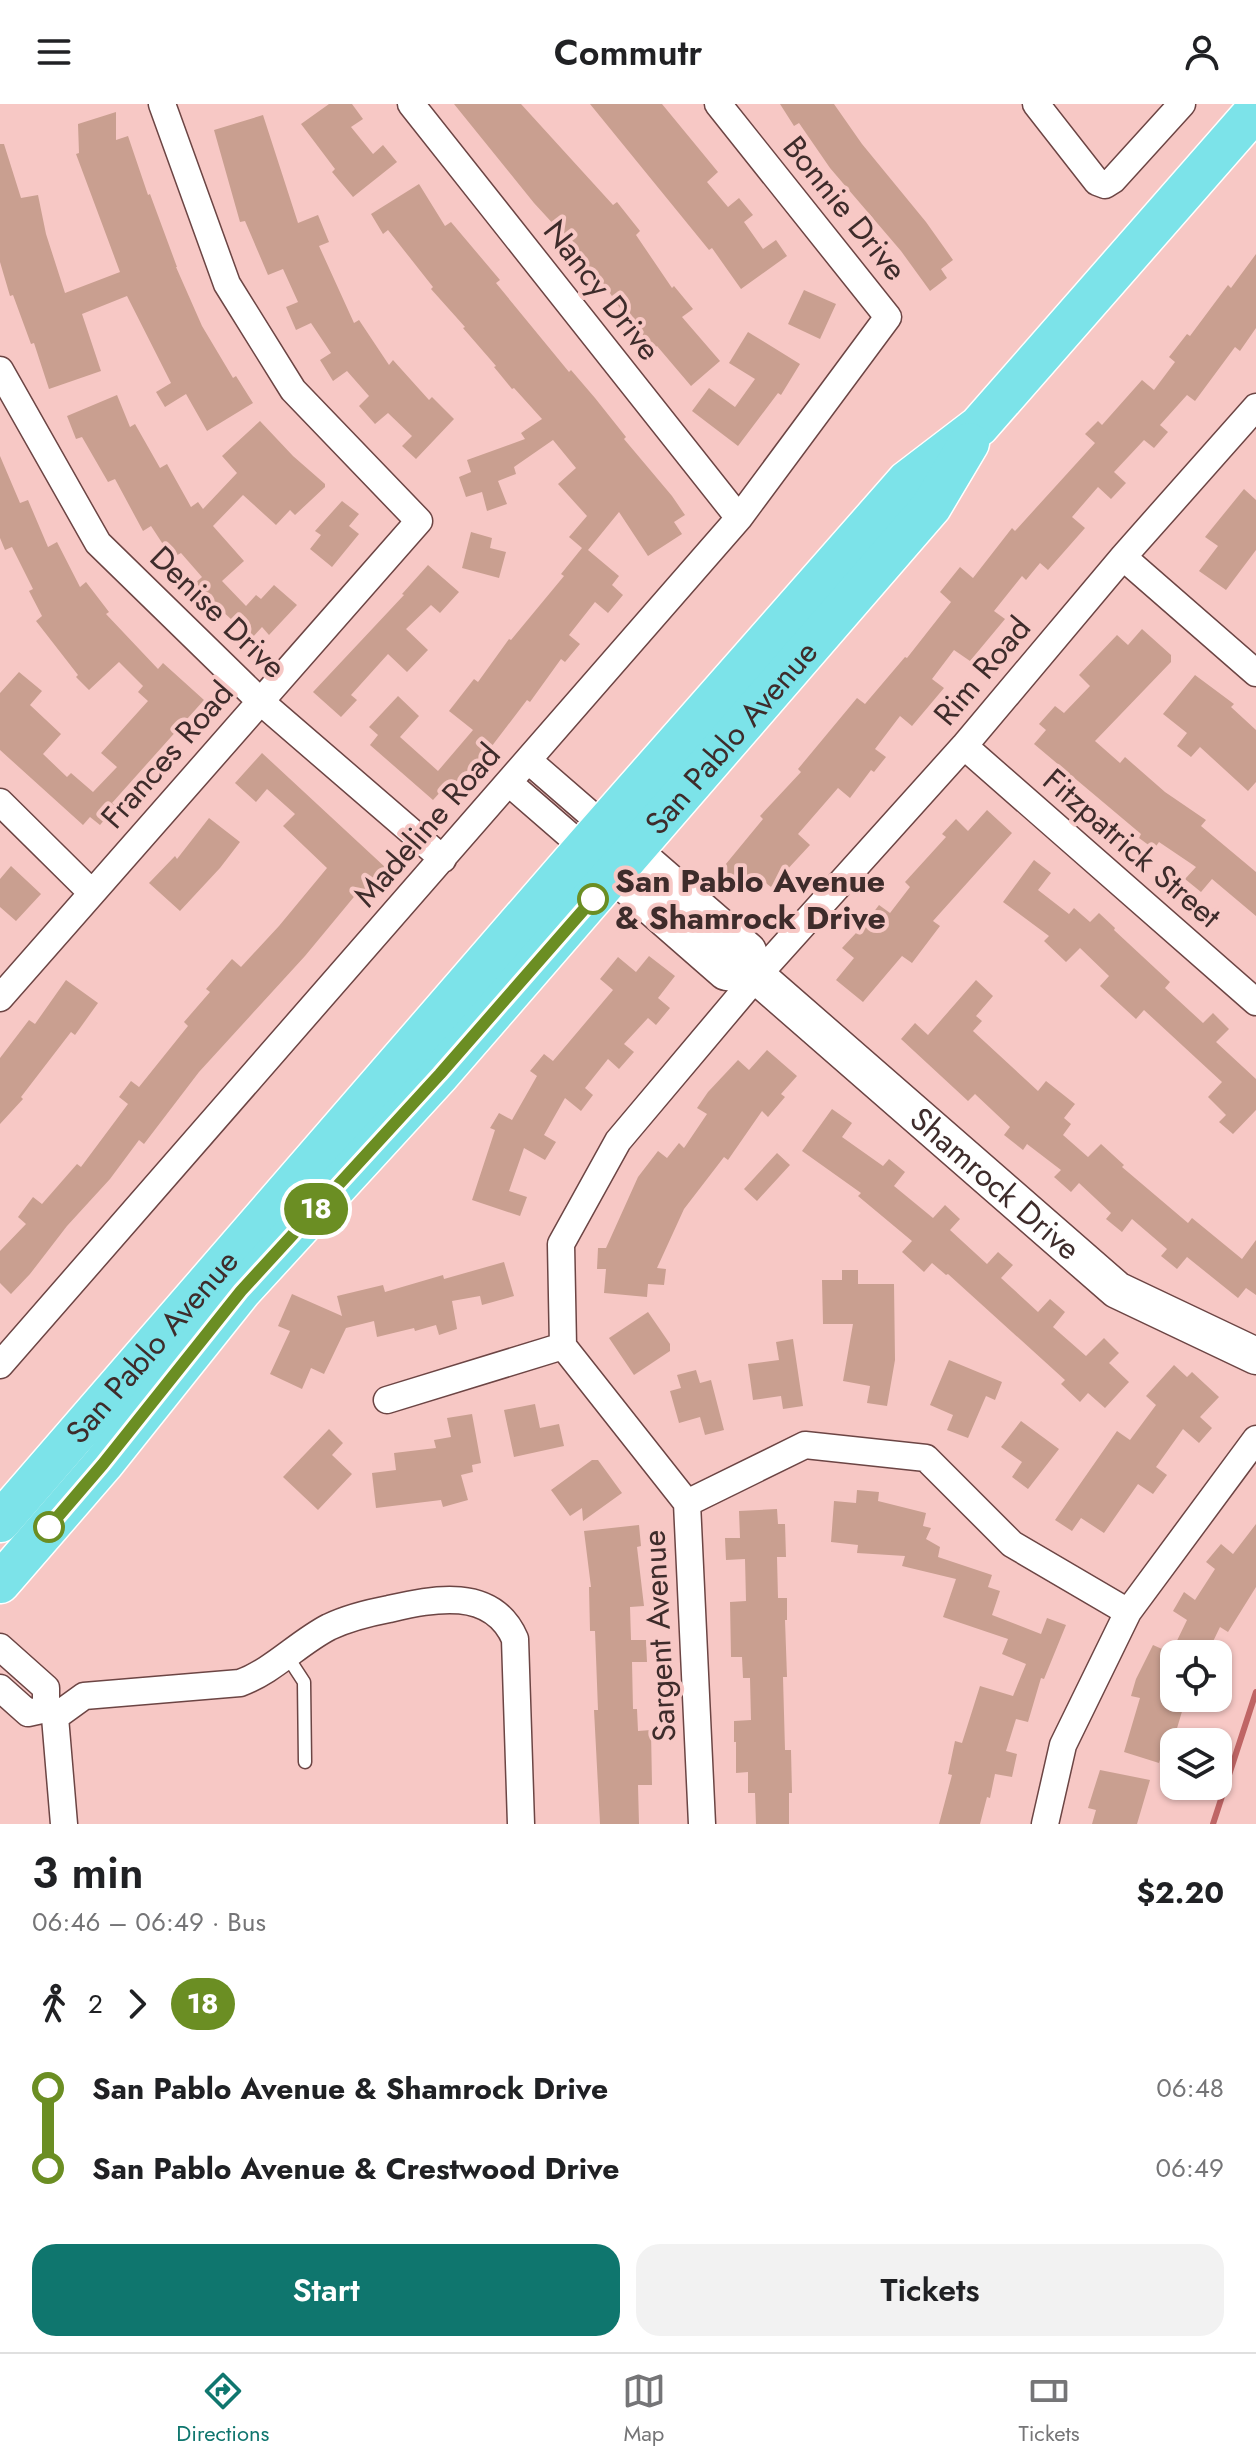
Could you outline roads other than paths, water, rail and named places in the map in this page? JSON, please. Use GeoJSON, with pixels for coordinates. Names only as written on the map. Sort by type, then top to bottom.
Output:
{"type":"FeatureCollection","features":[{"type":"Feature","properties":{"kind":"main road","name":"San Pablo Avenue"},"geometry":{"type":"LineString","coordinates":[[0,1583],[103,1464],[241,1291],[440,1074],[931,507],[979,426],[1256,110]]}},
{"type":"Feature","properties":{"kind":"main road","name":"San Pablo Avenue"},"geometry":{"type":"LineString","coordinates":[[0,1522],[907,481],[979,426]]}},
{"type":"Feature","properties":{"kind":"street","name":"Frances Road"},"geometry":{"type":"LineString","coordinates":[[0,998],[419,521],[293,390],[227,284],[162,104]]}},
{"type":"Feature","properties":{"kind":"street","name":"Nancy Drive"},"geometry":{"type":"LineString","coordinates":[[411,104],[739,518]]}},
{"type":"Feature","properties":{"kind":"street","name":"Bonnie Drive"},"geometry":{"type":"LineString","coordinates":[[718,104],[888,317]]}},
{"type":"Feature","properties":{"kind":"street"},"geometry":{"type":"LineString","coordinates":[[1036,104],[1097,182],[1105,185],[1182,104]]}},
{"type":"Feature","properties":{"kind":"street","name":"Madeline Road"},"geometry":{"type":"LineString","coordinates":[[0,1365],[739,518],[888,317]]}},
{"type":"Feature","properties":{"kind":"street","name":"Denise Drive"},"geometry":{"type":"LineString","coordinates":[[0,370],[98,543],[260,701],[443,859]]}},
{"type":"Feature","properties":{"kind":"street","name":"Rim Road"},"geometry":{"type":"LineString","coordinates":[[757,976],[964,746],[1123,557],[1256,407]]}},
{"type":"Feature","properties":{"kind":"street"},"geometry":{"type":"LineString","coordinates":[[1123,557],[1256,673]]}},
{"type":"Feature","properties":{"kind":"street","name":"Fitzpatrick Street"},"geometry":{"type":"LineString","coordinates":[[964,746],[1256,1002]]}},
{"type":"Feature","properties":{"kind":"street","name":"Shamrock Drive"},"geometry":{"type":"LineString","coordinates":[[529,761],[594,837]]}},
{"type":"Feature","properties":{"kind":"street","name":"Shamrock Drive"},"geometry":{"type":"LineString","coordinates":[[509,783],[594,837],[624,863],[748,951],[757,976],[1117,1290],[1256,1356]]}},
{"type":"Feature","properties":{"kind":"street"},"geometry":{"type":"LineString","coordinates":[[0,802],[92,893]]}},
{"type":"Feature","properties":{"kind":"street"},"geometry":{"type":"LineString","coordinates":[[387,1400],[563,1346],[561,1244],[618,1141],[757,976]]}},
{"type":"Feature","properties":{"kind":"street","name":"Sargent Avenue"},"geometry":{"type":"LineString","coordinates":[[563,1346],[687,1503],[702,1824]]}},
{"type":"Feature","properties":{"kind":"street"},"geometry":{"type":"LineString","coordinates":[[1045,1824],[1063,1745],[1128,1612],[1256,1439]]}},
{"type":"Feature","properties":{"kind":"street"},"geometry":{"type":"LineString","coordinates":[[687,1503],[805,1445],[926,1458],[1012,1544],[1128,1612]]}},
{"type":"Feature","properties":{"kind":"street"},"geometry":{"type":"LineString","coordinates":[[0,1688],[28,1713],[50,1713],[84,1696],[240,1683],[287,1656],[310,1638],[348,1619],[436,1599],[472,1602],[503,1619],[515,1639],[521,1824]]}},
{"type":"Feature","properties":{"kind":"street"},"geometry":{"type":"LineString","coordinates":[[0,1647],[46,1688],[64,1824]]}},
{"type":"Feature","properties":{"kind":"lane"},"geometry":{"type":"LineString","coordinates":[[287,1656],[304,1682],[305,1762]]}},
{"type":"Feature","properties":{"kind":"waterway"},"geometry":{"type":"LineString","coordinates":[[1213,1824],[1256,1692]]}},
{"type":"Feature","properties":{"kind":"place","name":"San Pablo Avenue & Shamrock Drive"},"geometry":{"type":"Point","coordinates":[593,899]}}]}
